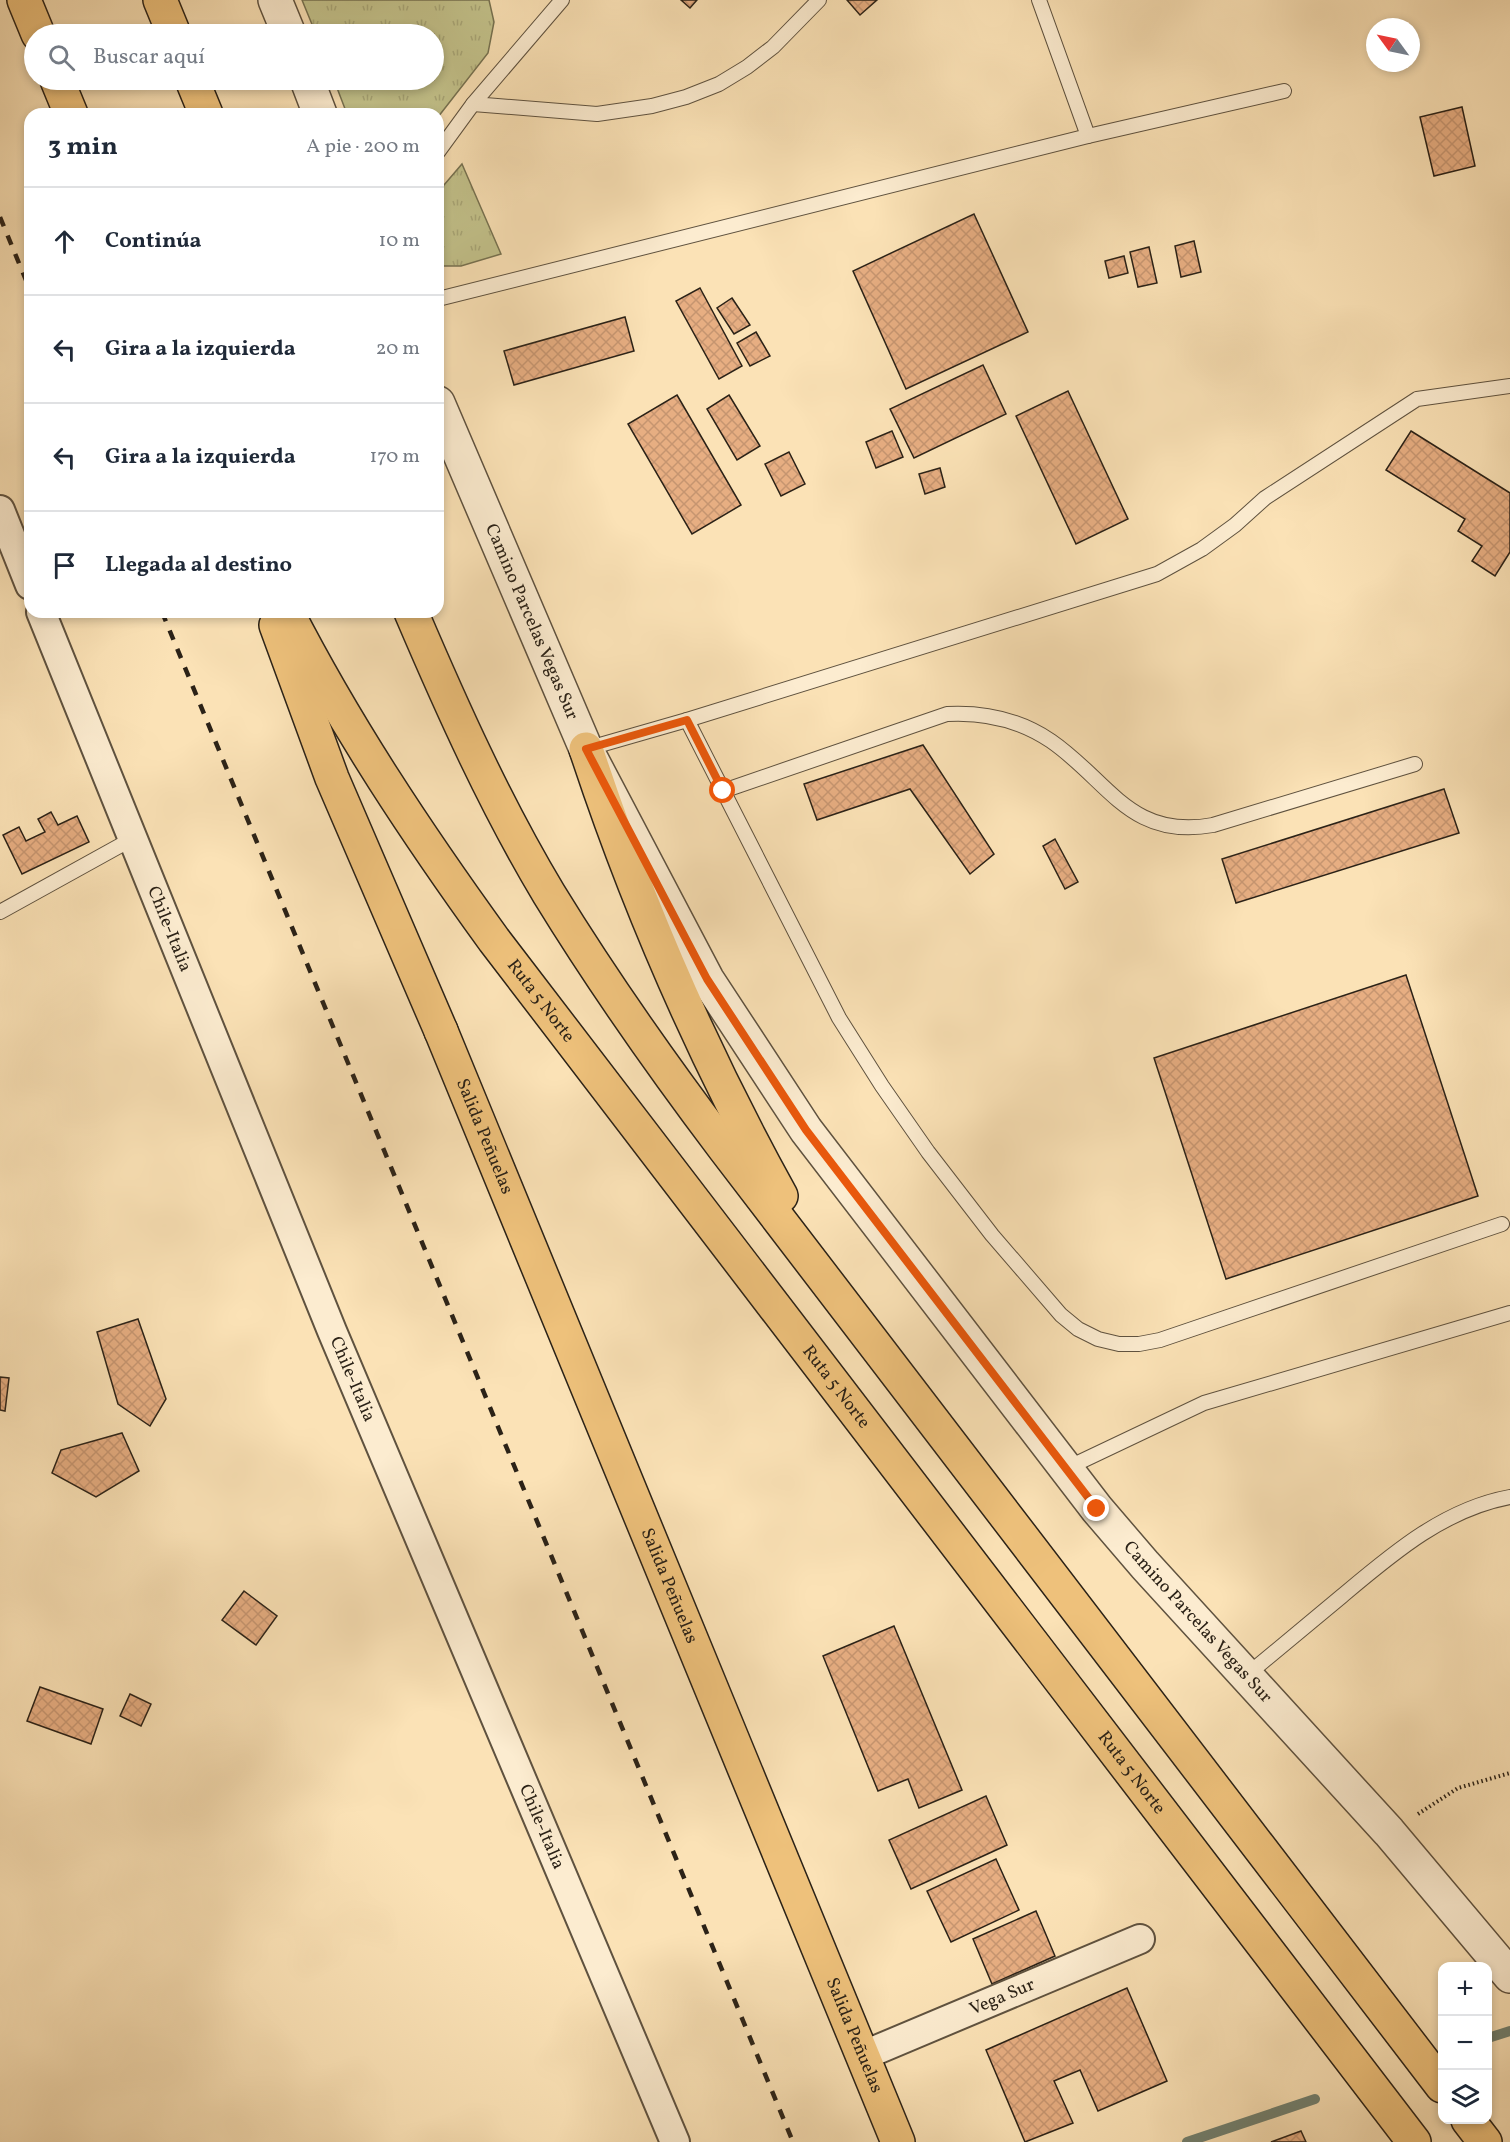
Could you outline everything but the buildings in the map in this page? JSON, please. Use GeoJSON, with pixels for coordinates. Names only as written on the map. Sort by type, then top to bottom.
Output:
{"type":"FeatureCollection","features":[{"type":"Feature","properties":{"kind":"main road"},"geometry":{"type":"LineString","coordinates":[[24,0],[34,24]]}},
{"type":"Feature","properties":{"kind":"main road"},"geometry":{"type":"LineString","coordinates":[[160,0],[170,24]]}},
{"type":"Feature","properties":{"kind":"main road"},"geometry":{"type":"LineString","coordinates":[[61,90],[69,108]]}},
{"type":"Feature","properties":{"kind":"main road"},"geometry":{"type":"LineString","coordinates":[[196,90],[204,108]]}},
{"type":"Feature","properties":{"kind":"main road","name":"Salida Peñuelas"},"geometry":{"type":"LineString","coordinates":[[274,618],[332,778],[441,1031],[898,2142]]}},
{"type":"Feature","properties":{"kind":"main road","name":"Ruta 5 Norte"},"geometry":{"type":"LineString","coordinates":[[290,618],[349,723],[390,788],[482,923],[1414,2142]]}},
{"type":"Feature","properties":{"kind":"main road"},"geometry":{"type":"LineString","coordinates":[[414,618],[472,749],[521,844],[555,903],[643,1038],[833,1290],[1438,2079]]}},
{"type":"Feature","properties":{"kind":"main road"},"geometry":{"type":"LineString","coordinates":[[586,749],[635,891],[688,1015],[772,1180],[833,1290]]}},
{"type":"Feature","properties":{"kind":"main road"},"geometry":{"type":"LineString","coordinates":[[1471,2124],[1485,2142]]}},
{"type":"Feature","properties":{"kind":"street"},"geometry":{"type":"LineString","coordinates":[[275,0],[285,24]]}},
{"type":"Feature","properties":{"kind":"street"},"geometry":{"type":"LineString","coordinates":[[311,90],[318,108]]}},
{"type":"Feature","properties":{"kind":"street","name":"Camino Parcelas Vegas Sur"},"geometry":{"type":"LineString","coordinates":[[444,417],[586,749],[707,979],[806,1130],[1065,1469],[1145,1564],[1389,1832],[1510,1976]]}},
{"type":"Feature","properties":{"kind":"street"},"geometry":{"type":"LineString","coordinates":[[0,510],[24,570]]}},
{"type":"Feature","properties":{"kind":"street","name":"Chile-Italia"},"geometry":{"type":"LineString","coordinates":[[43,618],[332,1331],[675,2142]]}},
{"type":"Feature","properties":{"kind":"street","name":"Vega Sur"},"geometry":{"type":"LineString","coordinates":[[862,2056],[1140,1939]]}},
{"type":"Feature","properties":{"kind":"lane"},"geometry":{"type":"LineString","coordinates":[[444,144],[473,104],[562,0]]}},
{"type":"Feature","properties":{"kind":"lane"},"geometry":{"type":"LineString","coordinates":[[473,104],[597,114],[652,106],[686,97],[719,84],[747,67],[773,47],[819,0]]}},
{"type":"Feature","properties":{"kind":"lane"},"geometry":{"type":"LineString","coordinates":[[1039,0],[1088,136]]}},
{"type":"Feature","properties":{"kind":"lane"},"geometry":{"type":"LineString","coordinates":[[444,297],[1088,136],[1284,91]]}},
{"type":"Feature","properties":{"kind":"lane"},"geometry":{"type":"LineString","coordinates":[[586,749],[687,720],[1157,574],[1202,549],[1235,525],[1265,498],[1417,399],[1510,386]]}},
{"type":"Feature","properties":{"kind":"lane"},"geometry":{"type":"LineString","coordinates":[[723,791],[947,714],[968,713],[1009,720],[1031,729],[1051,741],[1136,815],[1154,823],[1173,827],[1193,829],[1213,825],[1415,764]]}},
{"type":"Feature","properties":{"kind":"lane"},"geometry":{"type":"LineString","coordinates":[[687,720],[839,1018],[882,1086],[928,1152],[992,1235],[1061,1315],[1078,1329],[1119,1344],[1139,1344],[1160,1340],[1502,1224]]}},
{"type":"Feature","properties":{"kind":"lane"},"geometry":{"type":"LineString","coordinates":[[0,912],[132,839]]}},
{"type":"Feature","properties":{"kind":"lane"},"geometry":{"type":"LineString","coordinates":[[1065,1469],[1204,1403],[1510,1313]]}},
{"type":"Feature","properties":{"kind":"lane"},"geometry":{"type":"LineString","coordinates":[[1247,1675],[1400,1548],[1468,1509],[1510,1497]]}},
{"type":"Feature","properties":{"kind":"path"},"geometry":{"type":"LineString","coordinates":[[1389,1832],[1458,1788],[1510,1773]]}},
{"type":"Feature","properties":{"kind":"green space"},"geometry":{"type":"Polygon","coordinates":[[[302,0],[489,0],[494,22],[488,53],[444,109],[345,108],[338,90],[444,90],[444,24],[312,24],[302,0]]]}},
{"type":"Feature","properties":{"kind":"green space"},"geometry":{"type":"Polygon","coordinates":[[[462,164],[501,254],[461,266],[444,266],[444,185],[462,164]]]}},
{"type":"Feature","properties":{"kind":"waterway"},"geometry":{"type":"LineString","coordinates":[[1492,2037],[1510,2031]]}},
{"type":"Feature","properties":{"kind":"waterway"},"geometry":{"type":"LineString","coordinates":[[1187,2142],[1315,2099]]}},
{"type":"Feature","properties":{"kind":"railway"},"geometry":{"type":"LineString","coordinates":[[0,217],[24,275]]}},
{"type":"Feature","properties":{"kind":"railway"},"geometry":{"type":"LineString","coordinates":[[164,618],[793,2142]]}},
{"type":"Feature","properties":{"kind":"route"},"geometry":{"type":"LineString","coordinates":[[723,791],[687,720],[586,749],[707,979],[806,1130],[1097,1509]]}}]}
